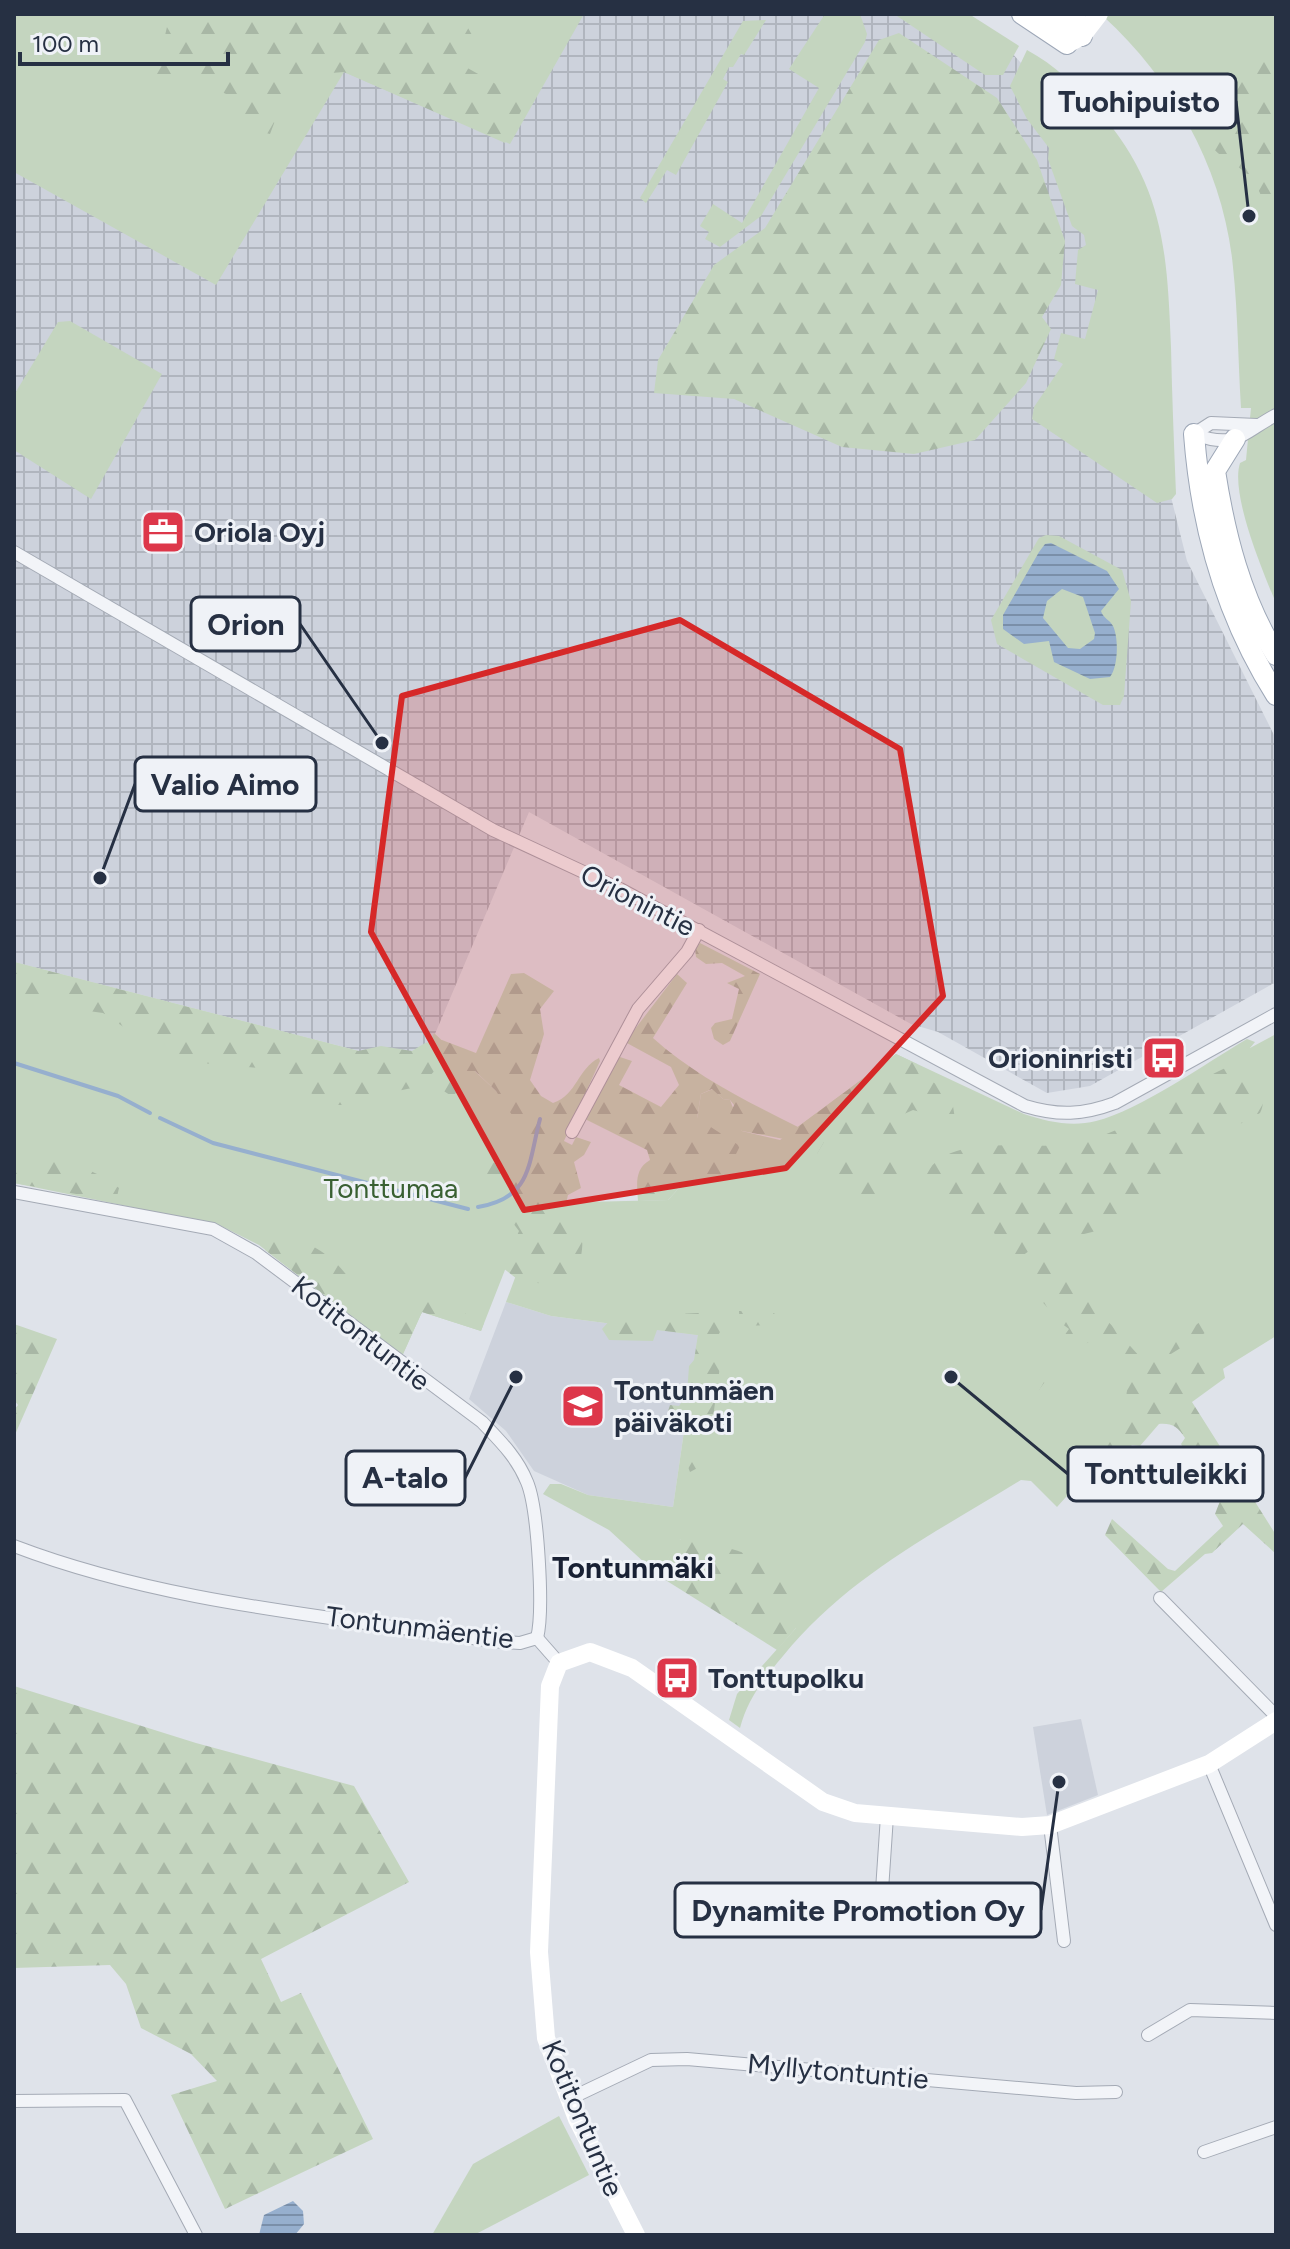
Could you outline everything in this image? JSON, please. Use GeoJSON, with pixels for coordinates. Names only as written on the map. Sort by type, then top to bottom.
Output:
{"type":"FeatureCollection","features":[{"type":"Feature","properties":{"kind":"main road"},"geometry":{"type":"LineString","coordinates":[[1022,14],[1069,27]]}},
{"type":"Feature","properties":{"kind":"main road"},"geometry":{"type":"LineString","coordinates":[[1194,434],[1204,522],[1214,560],[1252,653],[1276,695]]}},
{"type":"Feature","properties":{"kind":"main road"},"geometry":{"type":"LineString","coordinates":[[1235,439],[1215,471],[1243,587],[1276,655]]}},
{"type":"Feature","properties":{"kind":"street"},"geometry":{"type":"LineString","coordinates":[[1069,27],[1099,14]]}},
{"type":"Feature","properties":{"kind":"street"},"geometry":{"type":"LineString","coordinates":[[1194,434],[1212,440],[1244,437],[1257,425],[1276,415]]}},
{"type":"Feature","properties":{"kind":"street"},"geometry":{"type":"LineString","coordinates":[[1194,434],[1211,423],[1257,425]]}},
{"type":"Feature","properties":{"kind":"street","name":"Orionintie"},"geometry":{"type":"LineString","coordinates":[[14,552],[493,830],[699,930],[1025,1106],[1061,1115],[1090,1113],[1115,1103],[1276,1014]]}},
{"type":"Feature","properties":{"kind":"street"},"geometry":{"type":"LineString","coordinates":[[572,1132],[638,1009],[670,974],[699,930]]}},
{"type":"Feature","properties":{"kind":"street","name":"Kotitontuntie"},"geometry":{"type":"LineString","coordinates":[[14,1192],[213,1229],[269,1262],[482,1422],[512,1453],[528,1485],[537,1554],[537,1638]]}},
{"type":"Feature","properties":{"kind":"street","name":"Tontunmäentie"},"geometry":{"type":"LineString","coordinates":[[14,1546],[75,1569],[152,1589],[491,1641],[520,1643],[537,1638],[559,1663]]}},
{"type":"Feature","properties":{"kind":"street"},"geometry":{"type":"LineString","coordinates":[[559,1663],[590,1652],[632,1668],[823,1802],[855,1813],[1022,1827],[1050,1825],[1209,1764],[1276,1718],[1160,1598]]}},
{"type":"Feature","properties":{"kind":"street","name":"Kotitontuntie"},"geometry":{"type":"LineString","coordinates":[[559,1663],[550,1686],[539,1952],[546,2038],[569,2099],[636,2235]]}},
{"type":"Feature","properties":{"kind":"street"},"geometry":{"type":"LineString","coordinates":[[1209,1764],[1276,1925]]}},
{"type":"Feature","properties":{"kind":"street"},"geometry":{"type":"LineString","coordinates":[[881,1905],[887,1816]]}},
{"type":"Feature","properties":{"kind":"street"},"geometry":{"type":"LineString","coordinates":[[1050,1825],[1064,1941]]}},
{"type":"Feature","properties":{"kind":"street"},"geometry":{"type":"LineString","coordinates":[[1148,2035],[1190,2010],[1276,2013]]}},
{"type":"Feature","properties":{"kind":"street","name":"Myllytontuntie"},"geometry":{"type":"LineString","coordinates":[[569,2099],[651,2060],[687,2059],[1076,2093],[1116,2092]]}},
{"type":"Feature","properties":{"kind":"street"},"geometry":{"type":"LineString","coordinates":[[14,2101],[125,2100],[196,2235]]}},
{"type":"Feature","properties":{"kind":"street"},"geometry":{"type":"LineString","coordinates":[[1204,2152],[1276,2127]]}},
{"type":"Feature","properties":{"kind":"highlighted area"},"geometry":{"type":"Polygon","coordinates":[[[680,620],[900,749],[943,996],[786,1168],[524,1210],[371,932],[402,696],[680,620]]]}},
{"type":"Feature","properties":{"kind":"shaded area"},"geometry":{"type":"Polygon","coordinates":[[[14,14],[956,14],[1011,52],[1044,88],[1167,481],[1187,561],[1276,739],[1276,982],[1090,1086],[1047,1093],[938,1032],[911,1024],[529,812],[421,1067],[14,962],[14,14]]]}},
{"type":"Feature","properties":{"kind":"shaded area","name":"Tontunmäen päiväkoti"},"geometry":{"type":"Polygon","coordinates":[[[506,1302],[551,1316],[698,1335],[673,1507],[588,1495],[534,1471],[506,1431],[469,1399],[506,1302]]]}},
{"type":"Feature","properties":{"kind":"shaded area"},"geometry":{"type":"Polygon","coordinates":[[[1081,1719],[1098,1795],[1047,1815],[1033,1727],[1081,1719]]]}},
{"type":"Feature","properties":{"kind":"green space"},"geometry":{"type":"Polygon","coordinates":[[[14,14],[584,14],[510,144],[344,72],[216,285],[14,172],[14,14]]]}},
{"type":"Feature","properties":{"kind":"green space"},"geometry":{"type":"Polygon","coordinates":[[[170,14],[395,14],[401,23],[430,14],[460,14],[472,35],[464,66],[526,101],[505,143],[344,72],[292,76],[270,134],[244,128],[230,96],[188,75],[156,74],[170,14]]]}},
{"type":"Feature","properties":{"kind":"green space"},"geometry":{"type":"Polygon","coordinates":[[[825,14],[860,14],[867,34],[865,42],[761,216],[720,247],[705,239],[709,232],[700,226],[713,204],[742,223],[819,88],[789,69],[825,14]]]}},
{"type":"Feature","properties":{"kind":"green space"},"geometry":{"type":"Polygon","coordinates":[[[894,14],[969,14],[1019,46],[1003,75],[985,75],[894,14]]]}},
{"type":"Feature","properties":{"kind":"green space"},"geometry":{"type":"Polygon","coordinates":[[[1106,14],[1276,14],[1276,603],[1249,533],[1240,494],[1238,477],[1240,463],[1246,460],[1251,408],[1241,408],[1233,267],[1219,196],[1207,163],[1173,99],[1129,42],[1104,17],[1106,14]]]}},
{"type":"Feature","properties":{"kind":"green space"},"geometry":{"type":"Polygon","coordinates":[[[766,20],[744,55],[741,54],[733,67],[729,67],[723,79],[728,82],[676,175],[667,170],[646,203],[640,198],[743,21],[766,20]]]}},
{"type":"Feature","properties":{"kind":"green space"},"geometry":{"type":"Polygon","coordinates":[[[899,33],[997,98],[1037,160],[1065,241],[1061,285],[1042,317],[1051,329],[1026,383],[975,440],[914,454],[842,447],[734,399],[654,393],[658,360],[714,265],[765,228],[879,40],[899,33]]]}},
{"type":"Feature","properties":{"kind":"green space"},"geometry":{"type":"Polygon","coordinates":[[[1270,46],[1269,58],[1276,60],[1276,228],[1273,230],[1252,180],[1213,148],[1208,136],[1245,69],[1270,46]]]}},
{"type":"Feature","properties":{"kind":"green space"},"geometry":{"type":"Polygon","coordinates":[[[1027,50],[1065,76],[1097,109],[1119,137],[1149,192],[1158,220],[1167,280],[1176,494],[1172,499],[1157,503],[1032,419],[1034,407],[1063,364],[1054,359],[1061,333],[1085,339],[1098,290],[1075,284],[1078,250],[1086,245],[1084,235],[1072,226],[1048,159],[1049,148],[1027,119],[1010,86],[1027,50]]]}},
{"type":"Feature","properties":{"kind":"green space"},"geometry":{"type":"Polygon","coordinates":[[[70,321],[162,374],[91,499],[14,450],[14,395],[58,322],[70,321]]]}},
{"type":"Feature","properties":{"kind":"green space"},"geometry":{"type":"Polygon","coordinates":[[[1059,536],[1122,570],[1131,601],[1124,696],[1120,705],[1103,705],[997,644],[991,620],[1039,538],[1059,536]]]}},
{"type":"Feature","properties":{"kind":"green space"},"geometry":{"type":"Polygon","coordinates":[[[700,943],[760,974],[730,1041],[723,1045],[714,1039],[711,1028],[715,1023],[732,1019],[739,989],[727,983],[745,976],[722,963],[706,964],[696,957],[695,949],[700,943]]]}},
{"type":"Feature","properties":{"kind":"green space","name":"Tonttumaa"},"geometry":{"type":"Polygon","coordinates":[[[14,962],[421,1067],[434,1033],[554,1145],[481,1331],[422,1312],[403,1354],[259,1245],[219,1225],[14,1183],[14,962]]]}},
{"type":"Feature","properties":{"kind":"green space"},"geometry":{"type":"Polygon","coordinates":[[[14,962],[358,1051],[381,1046],[412,1051],[425,1043],[442,1040],[476,1053],[511,974],[524,973],[554,991],[540,1009],[544,1034],[530,1080],[541,1096],[553,1103],[561,1099],[592,1062],[599,1058],[600,1061],[564,1141],[572,1145],[576,1137],[591,1142],[584,1155],[574,1162],[581,1188],[568,1195],[565,1208],[578,1224],[582,1235],[581,1256],[569,1263],[568,1285],[521,1282],[503,1268],[519,1231],[513,1223],[515,1207],[495,1184],[477,1173],[478,1165],[486,1161],[523,1169],[528,1144],[496,1091],[475,1071],[464,1071],[455,1078],[457,1091],[453,1097],[439,1088],[440,1080],[452,1070],[443,1062],[423,1083],[412,1088],[372,1096],[356,1105],[331,1105],[270,1069],[201,1063],[137,1036],[103,1013],[74,1009],[57,999],[14,1005],[14,962]]]}},
{"type":"Feature","properties":{"kind":"green space"},"geometry":{"type":"Polygon","coordinates":[[[677,974],[687,983],[653,1038],[704,1076],[760,1108],[798,1127],[896,1054],[917,1064],[918,1073],[951,1093],[955,1119],[944,1123],[942,1118],[913,1110],[904,1114],[898,1129],[905,1152],[890,1192],[854,1194],[829,1184],[823,1179],[826,1171],[843,1160],[866,1165],[880,1154],[878,1140],[836,1135],[832,1130],[834,1124],[828,1122],[819,1128],[811,1127],[812,1134],[821,1135],[824,1142],[815,1157],[796,1158],[789,1150],[789,1140],[742,1131],[730,1114],[734,1105],[712,1089],[701,1094],[697,1118],[740,1146],[722,1182],[696,1170],[694,1181],[679,1188],[668,1200],[638,1201],[639,1173],[650,1160],[647,1150],[585,1119],[617,1056],[632,1061],[619,1085],[661,1107],[679,1085],[671,1067],[625,1042],[677,974]]]}},
{"type":"Feature","properties":{"kind":"green space"},"geometry":{"type":"Polygon","coordinates":[[[1276,1034],[1276,1336],[1184,1393],[1153,1400],[1057,1507],[1031,1481],[1021,1480],[864,1579],[808,1628],[776,1665],[747,1707],[740,1728],[729,1720],[737,1694],[796,1628],[680,1539],[659,1576],[609,1530],[543,1494],[550,1484],[561,1484],[588,1495],[673,1507],[698,1335],[551,1316],[506,1302],[543,1203],[668,1200],[679,1188],[694,1181],[701,1094],[713,1089],[723,1099],[730,1100],[742,1131],[780,1140],[896,1054],[1024,1114],[1078,1124],[1113,1116],[1152,1097],[1247,1039],[1255,1042],[1250,1048],[1276,1034]]]}},
{"type":"Feature","properties":{"kind":"green space"},"geometry":{"type":"Polygon","coordinates":[[[1243,1061],[1250,1062],[1259,1080],[1263,1101],[1260,1113],[1193,1150],[1150,1195],[1124,1216],[1096,1231],[1036,1246],[1012,1263],[1002,1257],[993,1229],[976,1233],[924,1180],[933,1164],[948,1154],[967,1148],[1071,1144],[1117,1130],[1200,1081],[1243,1061]]]}},
{"type":"Feature","properties":{"kind":"green space"},"geometry":{"type":"Polygon","coordinates":[[[14,1161],[66,1163],[98,1174],[119,1188],[116,1201],[14,1183],[14,1161]]]}},
{"type":"Feature","properties":{"kind":"green space"},"geometry":{"type":"Polygon","coordinates":[[[269,1235],[292,1238],[324,1253],[348,1277],[344,1290],[332,1301],[265,1250],[269,1235]]]}},
{"type":"Feature","properties":{"kind":"green space"},"geometry":{"type":"Polygon","coordinates":[[[1045,1251],[1140,1357],[1145,1359],[1200,1322],[1209,1322],[1213,1328],[1166,1357],[1204,1362],[1220,1354],[1225,1378],[1192,1402],[1276,1535],[1276,1554],[1243,1524],[1212,1553],[1205,1554],[1161,1592],[1105,1535],[1112,1519],[1168,1569],[1175,1571],[1223,1526],[1215,1514],[1223,1493],[1184,1449],[1181,1444],[1185,1438],[1171,1425],[1159,1424],[1140,1446],[1132,1445],[1079,1498],[1073,1498],[1067,1490],[1082,1468],[1123,1427],[1128,1380],[1103,1342],[1095,1338],[1061,1360],[1030,1402],[1023,1400],[1022,1395],[1069,1329],[1061,1323],[1058,1310],[1047,1307],[1035,1294],[1035,1284],[1022,1277],[1022,1271],[1045,1251]]]}},
{"type":"Feature","properties":{"kind":"green space"},"geometry":{"type":"Polygon","coordinates":[[[419,1295],[428,1295],[484,1323],[481,1331],[422,1312],[403,1354],[377,1337],[419,1295]]]}},
{"type":"Feature","properties":{"kind":"green space"},"geometry":{"type":"Polygon","coordinates":[[[739,1311],[772,1312],[778,1316],[768,1325],[740,1326],[739,1311]]]}},
{"type":"Feature","properties":{"kind":"green space"},"geometry":{"type":"Polygon","coordinates":[[[725,1313],[726,1328],[719,1333],[723,1344],[712,1425],[707,1430],[711,1443],[704,1451],[705,1464],[690,1472],[685,1459],[694,1412],[684,1414],[678,1421],[668,1411],[670,1405],[679,1406],[687,1394],[689,1366],[694,1360],[698,1335],[657,1330],[653,1341],[609,1340],[602,1329],[613,1317],[643,1321],[659,1315],[725,1313]]]}},
{"type":"Feature","properties":{"kind":"green space"},"geometry":{"type":"Polygon","coordinates":[[[14,1324],[57,1339],[14,1437],[14,1410],[18,1405],[14,1400],[14,1324]]]}},
{"type":"Feature","properties":{"kind":"green space"},"geometry":{"type":"Polygon","coordinates":[[[679,1539],[742,1552],[773,1571],[784,1585],[792,1604],[796,1628],[777,1650],[659,1576],[679,1539]]]}},
{"type":"Feature","properties":{"kind":"green space"},"geometry":{"type":"Polygon","coordinates":[[[14,1686],[196,1743],[354,1786],[409,1882],[261,1959],[281,2002],[301,1993],[373,2139],[225,2209],[171,2095],[217,2081],[191,2054],[141,2028],[126,1984],[110,1965],[14,1968],[14,1686]]]}},
{"type":"Feature","properties":{"kind":"green space"},"geometry":{"type":"Polygon","coordinates":[[[559,2116],[589,2175],[474,2235],[432,2235],[473,2164],[559,2116]]]}},
{"type":"Feature","properties":{"kind":"water"},"geometry":{"type":"Polygon","coordinates":[[[1051,543],[1107,571],[1119,589],[1101,611],[1113,626],[1116,638],[1116,660],[1110,677],[1090,679],[1054,662],[1049,641],[1024,644],[1003,629],[1003,615],[1045,544],[1051,543]],[[1062,589],[1047,601],[1043,618],[1068,648],[1080,649],[1094,639],[1095,633],[1083,597],[1062,589]]]}},
{"type":"Feature","properties":{"kind":"water"},"geometry":{"type":"Polygon","coordinates":[[[293,2201],[303,2211],[304,2224],[295,2235],[259,2235],[264,2215],[293,2201]]]}},
{"type":"Feature","properties":{"kind":"waterway"},"geometry":{"type":"LineString","coordinates":[[14,1063],[118,1096],[150,1113]]}},
{"type":"Feature","properties":{"kind":"waterway"},"geometry":{"type":"LineString","coordinates":[[160,1118],[213,1143],[468,1209]]}},
{"type":"Feature","properties":{"kind":"waterway"},"geometry":{"type":"LineString","coordinates":[[478,1207],[509,1196],[518,1187],[529,1164],[540,1119]]}},
{"type":"Feature","properties":{"kind":"place","name":"Tuohipuisto"},"geometry":{"type":"Point","coordinates":[1249,216]}},
{"type":"Feature","properties":{"kind":"place","name":"Oriola Oyj"},"geometry":{"type":"Point","coordinates":[163,532]}},
{"type":"Feature","properties":{"kind":"place","name":"Orion"},"geometry":{"type":"Point","coordinates":[382,743]}},
{"type":"Feature","properties":{"kind":"place","name":"Valio Aimo"},"geometry":{"type":"Point","coordinates":[100,878]}},
{"type":"Feature","properties":{"kind":"place","name":"Orioninristi"},"geometry":{"type":"Point","coordinates":[1164,1058]}},
{"type":"Feature","properties":{"kind":"place","name":"A-talo"},"geometry":{"type":"Point","coordinates":[516,1377]}},
{"type":"Feature","properties":{"kind":"place","name":"Tonttuleikki"},"geometry":{"type":"Point","coordinates":[951,1377]}},
{"type":"Feature","properties":{"kind":"place","name":"Tontunmäen päiväkoti"},"geometry":{"type":"Point","coordinates":[583,1406]}},
{"type":"Feature","properties":{"kind":"place","name":"Tonttupolku"},"geometry":{"type":"Point","coordinates":[677,1678]}},
{"type":"Feature","properties":{"kind":"place","name":"Dynamite Promotion Oy"},"geometry":{"type":"Point","coordinates":[1059,1782]}},
{"type":"Feature","properties":{"kind":"district","name":"Tontunmäki"},"geometry":{"type":"Point","coordinates":[633,1567]}}]}
